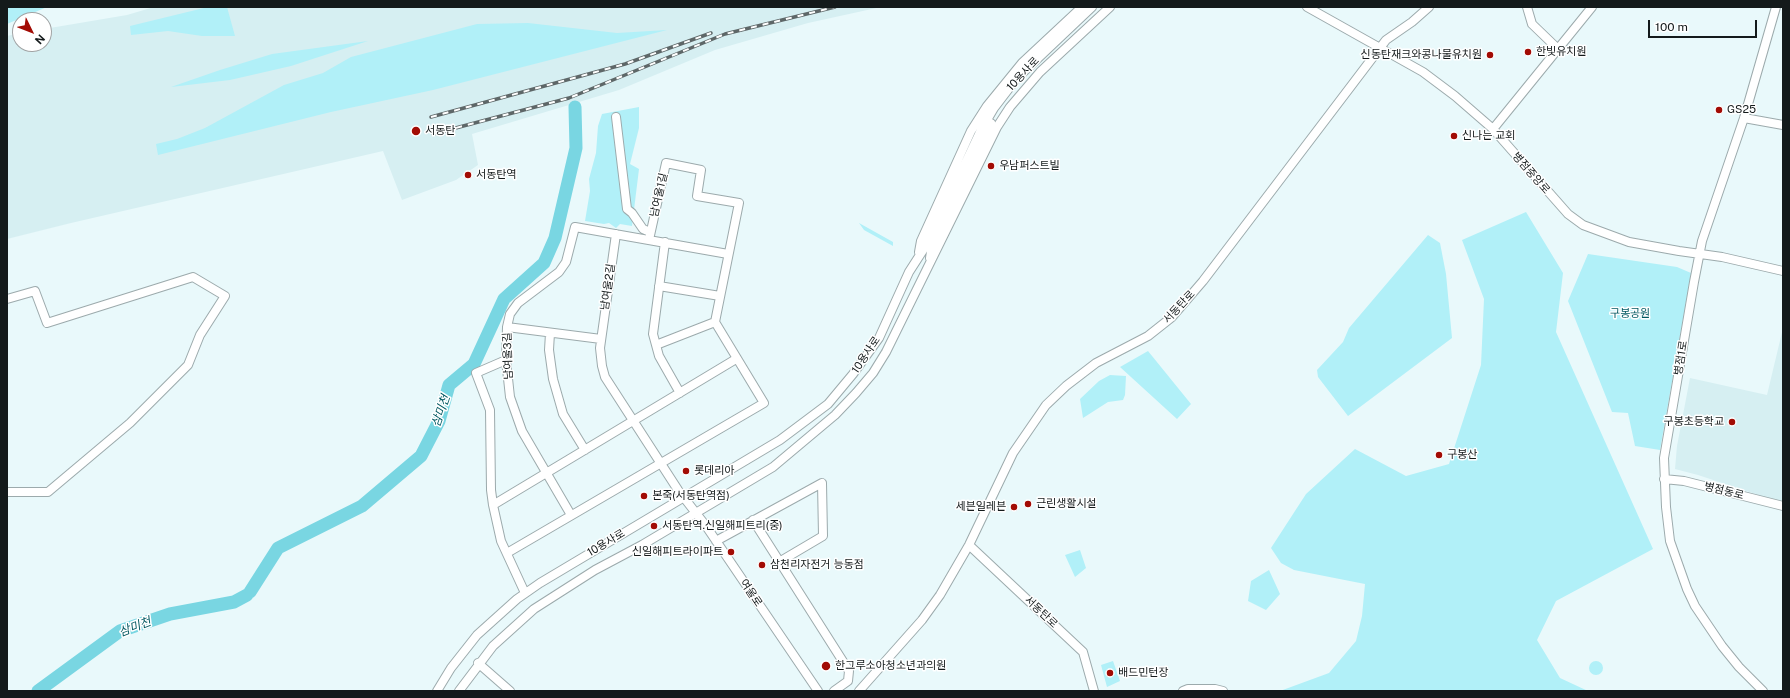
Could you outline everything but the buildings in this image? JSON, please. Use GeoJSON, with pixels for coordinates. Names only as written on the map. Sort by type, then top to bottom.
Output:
{"type":"FeatureCollection","features":[{"type":"Feature","properties":{"kind":"street"},"geometry":{"type":"LineString","coordinates":[[917,257],[921,241],[968,138],[987,106],[1022,63],[1082,7]]}},
{"type":"Feature","properties":{"kind":"street","name":"10용사로"},"geometry":{"type":"LineString","coordinates":[[437,691],[451,668],[477,635],[525,593],[780,440],[828,404],[853,374],[879,338],[917,257],[927,244],[980,132],[994,108],[1017,78],[1092,7]]}},
{"type":"Feature","properties":{"kind":"street","name":"10용사로"},"geometry":{"type":"LineString","coordinates":[[929,263],[932,246],[997,112],[1020,82],[1098,7]]}},
{"type":"Feature","properties":{"kind":"street","name":"10용사로"},"geometry":{"type":"LineString","coordinates":[[459,691],[478,663],[508,631],[549,598],[773,466],[823,425],[856,393],[886,352],[997,127],[1010,107],[1040,72],[1110,7]]}},
{"type":"Feature","properties":{"kind":"street","name":"병점중앙로"},"geometry":{"type":"LineString","coordinates":[[1307,7],[1423,72],[1456,96],[1493,129],[1560,206],[1583,225],[1629,242],[1722,257],[1783,271]]}},
{"type":"Feature","properties":{"kind":"street","name":"서동탄로"},"geometry":{"type":"LineString","coordinates":[[859,691],[922,620],[940,595],[969,545],[1013,453],[1046,405],[1066,386],[1096,363],[1148,336],[1172,317],[1208,275],[1390,36],[1412,22],[1429,7]]}},
{"type":"Feature","properties":{"kind":"street"},"geometry":{"type":"LineString","coordinates":[[1527,7],[1532,24],[1558,49]]}},
{"type":"Feature","properties":{"kind":"street"},"geometry":{"type":"LineString","coordinates":[[1493,129],[1592,7]]}},
{"type":"Feature","properties":{"kind":"street","name":"병점1로"},"geometry":{"type":"LineString","coordinates":[[1763,691],[1722,646],[1699,611],[1687,589],[1670,541],[1664,479],[1664,458],[1700,254],[1744,118],[1776,7]]}},
{"type":"Feature","properties":{"kind":"street"},"geometry":{"type":"LineString","coordinates":[[616,117],[627,209],[632,213],[650,236]]}},
{"type":"Feature","properties":{"kind":"street"},"geometry":{"type":"LineString","coordinates":[[1744,118],[1783,125]]}},
{"type":"Feature","properties":{"kind":"street","name":"남여울1길"},"geometry":{"type":"LineString","coordinates":[[650,236],[666,163],[701,170],[697,196],[739,203],[715,322]]}},
{"type":"Feature","properties":{"kind":"street","name":"남여울3길"},"geometry":{"type":"LineString","coordinates":[[571,515],[545,473],[522,431],[510,397],[506,360],[507,327],[510,314],[518,303],[550,280],[566,262],[575,227],[616,234]]}},
{"type":"Feature","properties":{"kind":"street"},"geometry":{"type":"LineString","coordinates":[[616,234],[650,236],[665,242],[728,254]]}},
{"type":"Feature","properties":{"kind":"street","name":"남여울2길"},"geometry":{"type":"LineString","coordinates":[[616,234],[601,340],[602,366],[605,376],[683,497]]}},
{"type":"Feature","properties":{"kind":"street"},"geometry":{"type":"LineString","coordinates":[[665,242],[653,334],[658,356],[680,393]]}},
{"type":"Feature","properties":{"kind":"street"},"geometry":{"type":"LineString","coordinates":[[7,299],[35,291],[47,323],[192,277],[225,296],[200,335],[188,365],[130,423],[48,492],[7,492]]}},
{"type":"Feature","properties":{"kind":"street"},"geometry":{"type":"LineString","coordinates":[[659,286],[720,296]]}},
{"type":"Feature","properties":{"kind":"street"},"geometry":{"type":"LineString","coordinates":[[507,553],[764,403],[715,322],[656,345]]}},
{"type":"Feature","properties":{"kind":"street"},"geometry":{"type":"LineString","coordinates":[[507,327],[601,340]]}},
{"type":"Feature","properties":{"kind":"street"},"geometry":{"type":"LineString","coordinates":[[550,333],[549,350],[553,379],[563,414],[585,450]]}},
{"type":"Feature","properties":{"kind":"street"},"geometry":{"type":"LineString","coordinates":[[493,505],[736,359]]}},
{"type":"Feature","properties":{"kind":"street"},"geometry":{"type":"LineString","coordinates":[[506,360],[476,373],[490,410],[493,505],[501,541],[525,593]]}},
{"type":"Feature","properties":{"kind":"street","name":"병점동로"},"geometry":{"type":"LineString","coordinates":[[1664,479],[1695,483],[1783,506]]}},
{"type":"Feature","properties":{"kind":"street"},"geometry":{"type":"LineString","coordinates":[[716,541],[822,483],[823,536],[779,562]]}},
{"type":"Feature","properties":{"kind":"street","name":"여울로"},"geometry":{"type":"LineString","coordinates":[[683,497],[716,541],[818,691]]}},
{"type":"Feature","properties":{"kind":"street"},"geometry":{"type":"LineString","coordinates":[[753,520],[849,670],[848,681],[834,691]]}},
{"type":"Feature","properties":{"kind":"street","name":"서동탄로"},"geometry":{"type":"LineString","coordinates":[[969,545],[1083,652],[1094,691]]}},
{"type":"Feature","properties":{"kind":"street"},"geometry":{"type":"LineString","coordinates":[[478,663],[510,691]]}},
{"type":"Feature","properties":{"kind":"street"},"geometry":{"type":"LineString","coordinates":[[1183,691],[1201,689],[1223,691]]}},
{"type":"Feature","properties":{"kind":"shaded area"},"geometry":{"type":"Polygon","coordinates":[[[154,7],[881,7],[808,23],[715,50],[619,90],[472,134],[478,165],[456,180],[402,200],[383,151],[7,239],[7,36],[12,35],[12,52],[52,52],[52,28],[127,15],[154,7]]]}},
{"type":"Feature","properties":{"kind":"shaded area","name":"구봉초등학교"},"geometry":{"type":"Polygon","coordinates":[[[1783,328],[1783,503],[1675,469],[1677,446],[1690,378],[1767,395],[1783,328]]]}},
{"type":"Feature","properties":{"kind":"green space"},"geometry":{"type":"Polygon","coordinates":[[[7,7],[47,7],[35,12],[12,12],[12,22],[7,24],[7,7]]]}},
{"type":"Feature","properties":{"kind":"green space"},"geometry":{"type":"Polygon","coordinates":[[[208,7],[227,7],[235,36],[202,36],[168,31],[131,35],[130,26],[208,7]]]}},
{"type":"Feature","properties":{"kind":"green space"},"geometry":{"type":"Polygon","coordinates":[[[528,23],[617,33],[667,30],[433,90],[331,112],[158,155],[156,144],[177,139],[205,128],[284,85],[323,73],[351,57],[477,24],[528,23]]]}},
{"type":"Feature","properties":{"kind":"green space"},"geometry":{"type":"Polygon","coordinates":[[[368,41],[291,66],[230,80],[171,87],[272,54],[368,41]]]}},
{"type":"Feature","properties":{"kind":"green space"},"geometry":{"type":"Polygon","coordinates":[[[639,107],[639,128],[630,164],[639,169],[632,226],[620,224],[616,228],[609,223],[604,224],[585,221],[590,191],[589,179],[596,153],[598,126],[602,114],[639,107]]]}},
{"type":"Feature","properties":{"kind":"green space"},"geometry":{"type":"Polygon","coordinates":[[[1526,212],[1563,273],[1556,332],[1653,549],[1556,601],[1537,640],[1560,678],[1588,691],[1280,691],[1329,673],[1356,641],[1362,616],[1365,584],[1294,570],[1281,563],[1271,548],[1306,494],[1355,449],[1406,476],[1449,464],[1481,365],[1484,299],[1462,240],[1526,212]]]}},
{"type":"Feature","properties":{"kind":"green space"},"geometry":{"type":"Polygon","coordinates":[[[859,223],[893,242],[893,246],[864,230],[859,223]]]}},
{"type":"Feature","properties":{"kind":"green space"},"geometry":{"type":"Polygon","coordinates":[[[1428,235],[1440,243],[1446,274],[1452,338],[1348,416],[1318,377],[1317,370],[1343,342],[1349,328],[1428,235]]]}},
{"type":"Feature","properties":{"kind":"green space","name":"구봉공원"},"geometry":{"type":"Polygon","coordinates":[[[1588,254],[1677,267],[1691,273],[1660,450],[1635,446],[1628,413],[1612,412],[1568,301],[1588,254]]]}},
{"type":"Feature","properties":{"kind":"green space"},"geometry":{"type":"Polygon","coordinates":[[[1148,351],[1191,404],[1177,419],[1120,367],[1148,351]]]}},
{"type":"Feature","properties":{"kind":"green space"},"geometry":{"type":"Polygon","coordinates":[[[1110,375],[1126,376],[1125,395],[1123,400],[1108,402],[1083,418],[1080,399],[1099,381],[1110,375]]]}},
{"type":"Feature","properties":{"kind":"green space"},"geometry":{"type":"Polygon","coordinates":[[[1080,550],[1086,568],[1075,577],[1065,555],[1080,550]]]}},
{"type":"Feature","properties":{"kind":"green space"},"geometry":{"type":"Polygon","coordinates":[[[1269,570],[1280,594],[1266,610],[1248,601],[1251,581],[1269,570]]]}},
{"type":"Feature","properties":{"kind":"green space","name":"배드민턴장"},"geometry":{"type":"Polygon","coordinates":[[[1113,661],[1120,681],[1107,687],[1101,665],[1113,661]]]}},
{"type":"Feature","properties":{"kind":"green space"},"geometry":{"type":"Polygon","coordinates":[[[1593,661],[1599,661],[1603,665],[1603,671],[1599,675],[1593,675],[1589,671],[1589,665],[1593,661]]]}},
{"type":"Feature","properties":{"kind":"waterway","name":"삼미천"},"geometry":{"type":"LineString","coordinates":[[250,592],[278,548],[362,506],[421,456],[439,421],[449,385],[474,364],[504,299],[544,263],[555,238],[576,148],[575,107]]}},
{"type":"Feature","properties":{"kind":"waterway","name":"삼미천"},"geometry":{"type":"LineString","coordinates":[[38,691],[120,631],[170,614],[234,602],[247,595]]}},
{"type":"Feature","properties":{"kind":"railway"},"geometry":{"type":"LineString","coordinates":[[433,134],[569,98],[725,34],[835,7]]}},
{"type":"Feature","properties":{"kind":"railway"},"geometry":{"type":"LineString","coordinates":[[431,117],[625,64],[711,33]]}},
{"type":"Feature","properties":{"kind":"place","name":"한빛유치원"},"geometry":{"type":"Point","coordinates":[1528,52]}},
{"type":"Feature","properties":{"kind":"place","name":"신동탄재크와콩나물유치원"},"geometry":{"type":"Point","coordinates":[1490,55]}},
{"type":"Feature","properties":{"kind":"place","name":"GS25"},"geometry":{"type":"Point","coordinates":[1719,110]}},
{"type":"Feature","properties":{"kind":"place","name":"서동탄"},"geometry":{"type":"Point","coordinates":[416,131]}},
{"type":"Feature","properties":{"kind":"place","name":"신나는 교회"},"geometry":{"type":"Point","coordinates":[1454,136]}},
{"type":"Feature","properties":{"kind":"place","name":"우남퍼스트빌"},"geometry":{"type":"Point","coordinates":[991,166]}},
{"type":"Feature","properties":{"kind":"place","name":"서동탄역"},"geometry":{"type":"Point","coordinates":[468,175]}},
{"type":"Feature","properties":{"kind":"place","name":"구봉초등학교"},"geometry":{"type":"Point","coordinates":[1732,422]}},
{"type":"Feature","properties":{"kind":"place","name":"구봉산"},"geometry":{"type":"Point","coordinates":[1439,455]}},
{"type":"Feature","properties":{"kind":"place","name":"롯데리아"},"geometry":{"type":"Point","coordinates":[686,471]}},
{"type":"Feature","properties":{"kind":"place","name":"본죽(서동탄역점)"},"geometry":{"type":"Point","coordinates":[644,496]}},
{"type":"Feature","properties":{"kind":"place","name":"근린생활시설"},"geometry":{"type":"Point","coordinates":[1028,504]}},
{"type":"Feature","properties":{"kind":"place","name":"세븐일레븐"},"geometry":{"type":"Point","coordinates":[1014,507]}},
{"type":"Feature","properties":{"kind":"place","name":"서동탄역.신일해피트리(중)"},"geometry":{"type":"Point","coordinates":[654,526]}},
{"type":"Feature","properties":{"kind":"place","name":"신일해피트라이파트"},"geometry":{"type":"Point","coordinates":[731,552]}},
{"type":"Feature","properties":{"kind":"place","name":"삼천리자전거 능동점"},"geometry":{"type":"Point","coordinates":[762,565]}},
{"type":"Feature","properties":{"kind":"place","name":"한그루소아청소년과의원"},"geometry":{"type":"Point","coordinates":[826,666]}},
{"type":"Feature","properties":{"kind":"place","name":"배드민턴장"},"geometry":{"type":"Point","coordinates":[1110,673]}}]}
